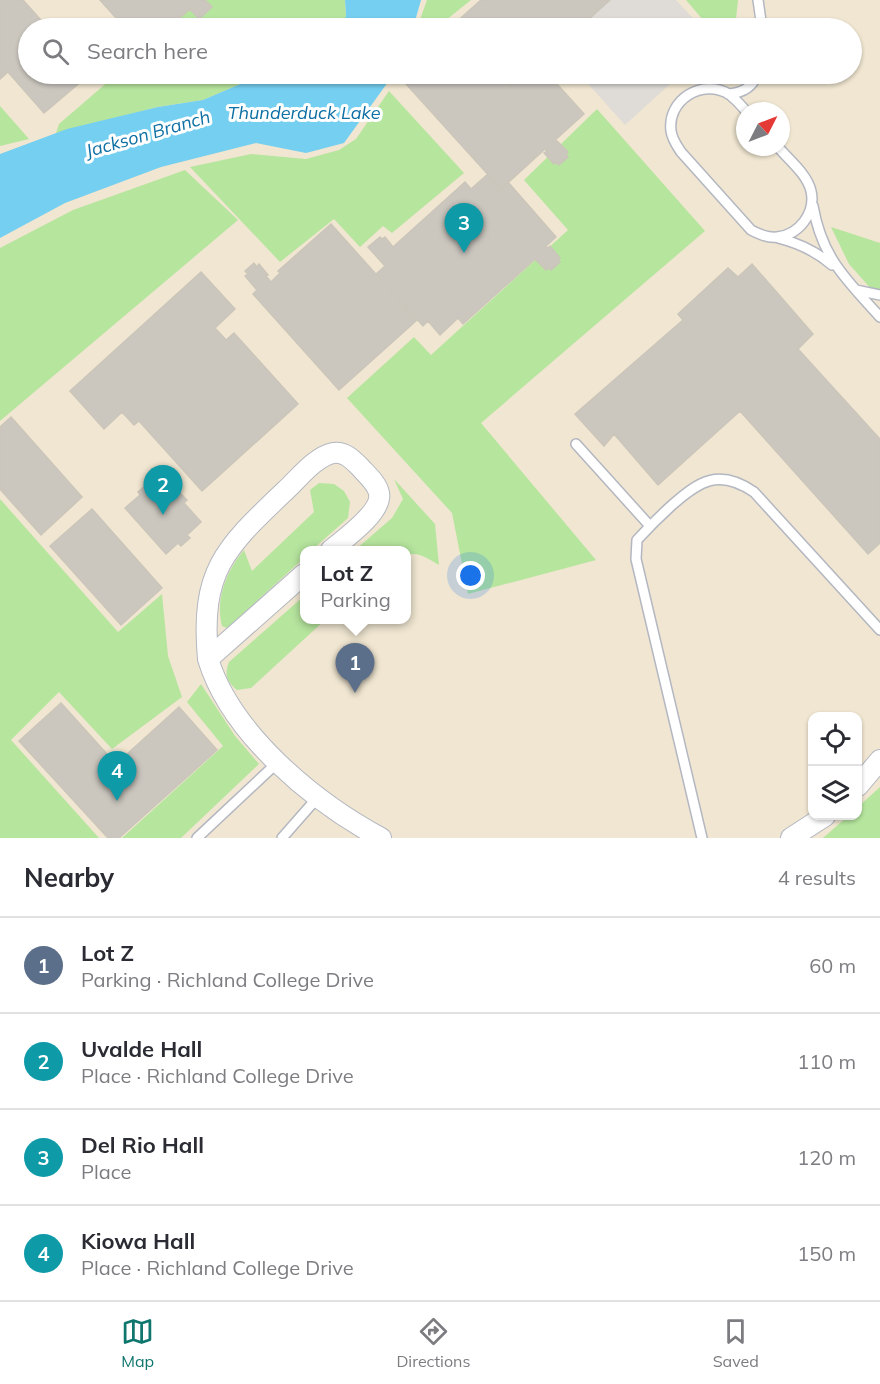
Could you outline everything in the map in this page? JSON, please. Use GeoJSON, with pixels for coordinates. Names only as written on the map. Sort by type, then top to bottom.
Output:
{"type":"FeatureCollection","features":[{"type":"Feature","properties":{"kind":"street"},"geometry":{"type":"LineString","coordinates":[[336,546],[367,519],[379,501],[379,492],[352,459],[344,454],[333,453],[315,463],[235,540],[222,560],[210,591],[206,613],[208,659],[215,680],[230,706],[278,762],[318,797],[372,836]]}},
{"type":"Feature","properties":{"kind":"street"},"geometry":{"type":"LineString","coordinates":[[208,659],[300,578]]}},
{"type":"Feature","properties":{"kind":"street"},"geometry":{"type":"LineString","coordinates":[[862,781],[880,760]]}},
{"type":"Feature","properties":{"kind":"street"},"geometry":{"type":"LineString","coordinates":[[791,838],[819,820]]}},
{"type":"Feature","properties":{"kind":"lane"},"geometry":{"type":"LineString","coordinates":[[758,0],[761,18]]}},
{"type":"Feature","properties":{"kind":"lane"},"geometry":{"type":"LineString","coordinates":[[728,94],[745,90],[752,84]]}},
{"type":"Feature","properties":{"kind":"lane"},"geometry":{"type":"LineString","coordinates":[[736,102],[728,94],[717,89],[705,88],[683,98],[675,107],[671,119],[674,142],[751,230],[762,236],[792,241],[825,259],[841,272]]}},
{"type":"Feature","properties":{"kind":"lane"},"geometry":{"type":"LineString","coordinates":[[786,156],[805,177],[811,189],[818,232],[823,244],[841,272],[880,317]]}},
{"type":"Feature","properties":{"kind":"lane"},"geometry":{"type":"LineString","coordinates":[[776,237],[800,228],[808,217],[812,200]]}},
{"type":"Feature","properties":{"kind":"lane"},"geometry":{"type":"LineString","coordinates":[[856,290],[880,295]]}},
{"type":"Feature","properties":{"kind":"lane"},"geometry":{"type":"LineString","coordinates":[[576,444],[650,526]]}},
{"type":"Feature","properties":{"kind":"lane"},"geometry":{"type":"LineString","coordinates":[[702,838],[636,559],[637,540],[690,489],[706,480],[728,479],[741,483],[754,492],[880,630]]}},
{"type":"Feature","properties":{"kind":"lane"},"geometry":{"type":"LineString","coordinates":[[197,838],[278,762]]}},
{"type":"Feature","properties":{"kind":"lane"},"geometry":{"type":"LineString","coordinates":[[282,838],[318,797]]}},
{"type":"Feature","properties":{"kind":"shaded area"},"geometry":{"type":"Polygon","coordinates":[[[0,0],[880,0],[880,838],[0,838],[0,0]]]}},
{"type":"Feature","properties":{"kind":"shaded area"},"geometry":{"type":"Polygon","coordinates":[[[610,0],[676,0],[693,18],[590,18],[610,0]]]}},
{"type":"Feature","properties":{"kind":"shaded area"},"geometry":{"type":"Polygon","coordinates":[[[588,84],[670,84],[625,125],[588,84]]]}},
{"type":"Feature","properties":{"kind":"green space"},"geometry":{"type":"Polygon","coordinates":[[[205,0],[345,0],[346,15],[345,18],[180,18],[190,9],[211,7],[205,0]]]}},
{"type":"Feature","properties":{"kind":"green space"},"geometry":{"type":"Polygon","coordinates":[[[427,0],[471,0],[448,18],[421,18],[427,0]]]}},
{"type":"Feature","properties":{"kind":"green space"},"geometry":{"type":"Polygon","coordinates":[[[686,0],[738,0],[736,18],[701,18],[686,0]]]}},
{"type":"Feature","properties":{"kind":"green space"},"geometry":{"type":"Polygon","coordinates":[[[105,84],[240,84],[203,100],[158,107],[56,133],[59,124],[105,84]]]}},
{"type":"Feature","properties":{"kind":"green space"},"geometry":{"type":"Polygon","coordinates":[[[389,91],[464,173],[392,233],[383,226],[360,247],[334,219],[280,262],[190,167],[251,154],[306,159],[339,150],[356,139],[389,91]]]}},
{"type":"Feature","properties":{"kind":"green space"},"geometry":{"type":"Polygon","coordinates":[[[0,106],[29,139],[0,146],[0,106]]]}},
{"type":"Feature","properties":{"kind":"green space"},"geometry":{"type":"Polygon","coordinates":[[[597,109],[705,231],[481,423],[596,560],[468,594],[452,513],[347,398],[414,337],[431,355],[568,230],[524,180],[597,109]]]}},
{"type":"Feature","properties":{"kind":"green space"},"geometry":{"type":"Polygon","coordinates":[[[185,170],[238,220],[0,421],[0,248],[73,210],[185,170]]]}},
{"type":"Feature","properties":{"kind":"green space"},"geometry":{"type":"Polygon","coordinates":[[[831,227],[880,243],[880,299],[849,264],[831,227]]]}},
{"type":"Feature","properties":{"kind":"green space"},"geometry":{"type":"Polygon","coordinates":[[[394,479],[435,524],[439,565],[427,558],[411,554],[411,546],[360,546],[392,518],[403,499],[394,479]]]}},
{"type":"Feature","properties":{"kind":"green space"},"geometry":{"type":"Polygon","coordinates":[[[319,483],[334,484],[344,491],[350,502],[348,518],[316,546],[300,546],[300,562],[227,628],[222,626],[221,595],[232,567],[244,550],[252,571],[314,512],[310,490],[319,483]]]}},
{"type":"Feature","properties":{"kind":"green space"},"geometry":{"type":"Polygon","coordinates":[[[0,499],[118,632],[162,594],[168,656],[182,697],[112,749],[59,692],[11,740],[99,838],[0,838],[0,499]]]}},
{"type":"Feature","properties":{"kind":"green space"},"geometry":{"type":"Polygon","coordinates":[[[300,600],[300,624],[321,624],[251,688],[237,690],[231,684],[227,678],[229,662],[300,600]]]}},
{"type":"Feature","properties":{"kind":"green space"},"geometry":{"type":"Polygon","coordinates":[[[201,684],[235,736],[259,764],[181,838],[122,838],[223,746],[187,702],[201,684]]]}},
{"type":"Feature","properties":{"kind":"green space"},"geometry":{"type":"Polygon","coordinates":[[[880,787],[880,838],[823,838],[843,820],[862,820],[862,803],[880,787]]]}},
{"type":"Feature","properties":{"kind":"water"},"geometry":{"type":"Polygon","coordinates":[[[345,0],[421,0],[416,18],[345,18],[345,0]]]}},
{"type":"Feature","properties":{"kind":"water","name":"Thunderduck Lake"},"geometry":{"type":"Polygon","coordinates":[[[240,84],[387,84],[344,143],[306,153],[256,143],[161,167],[65,203],[0,238],[0,154],[67,129],[158,107],[203,100],[240,84]]]}},
{"type":"Feature","properties":{"kind":"building"},"geometry":{"type":"Polygon","coordinates":[[[0,0],[23,0],[39,18],[18,18],[18,83],[8,72],[0,79],[0,0]]]}},
{"type":"Feature","properties":{"kind":"building"},"geometry":{"type":"Polygon","coordinates":[[[100,0],[205,0],[212,7],[200,18],[190,9],[180,18],[116,18],[100,0]]]}},
{"type":"Feature","properties":{"kind":"building"},"geometry":{"type":"Polygon","coordinates":[[[481,0],[610,0],[590,18],[461,18],[481,0]]]}},
{"type":"Feature","properties":{"kind":"building"},"geometry":{"type":"Polygon","coordinates":[[[19,84],[78,84],[44,113],[19,84]]]}},
{"type":"Feature","properties":{"kind":"building"},"geometry":{"type":"Polygon","coordinates":[[[406,84],[507,84],[510,87],[513,84],[557,84],[584,114],[554,141],[557,141],[568,152],[566,154],[568,157],[559,165],[556,162],[554,164],[544,153],[547,151],[545,149],[501,189],[406,84]]]}},
{"type":"Feature","properties":{"kind":"building"},"geometry":{"type":"Polygon","coordinates":[[[488,174],[501,189],[508,182],[556,237],[546,246],[548,248],[550,246],[560,258],[558,259],[560,262],[551,270],[548,268],[546,270],[535,259],[463,324],[458,318],[440,335],[428,321],[423,326],[376,274],[385,266],[368,247],[380,237],[382,239],[385,237],[393,247],[465,182],[471,189],[488,174]]]}},
{"type":"Feature","properties":{"kind":"building"},"geometry":{"type":"Polygon","coordinates":[[[331,224],[417,320],[339,390],[253,294],[257,290],[245,276],[248,274],[245,271],[254,263],[257,267],[259,264],[271,282],[280,273],[278,271],[331,224]]]}},
{"type":"Feature","properties":{"kind":"building"},"geometry":{"type":"Polygon","coordinates":[[[752,264],[813,334],[798,349],[880,439],[880,543],[868,554],[740,411],[658,485],[614,434],[604,446],[575,414],[683,320],[678,314],[728,268],[738,277],[752,264]]]}},
{"type":"Feature","properties":{"kind":"building"},"geometry":{"type":"Polygon","coordinates":[[[201,272],[235,309],[215,328],[226,340],[234,333],[298,404],[202,491],[139,421],[134,425],[122,412],[104,429],[70,391],[201,272]]]}},
{"type":"Feature","properties":{"kind":"building"},"geometry":{"type":"Polygon","coordinates":[[[11,417],[82,497],[41,535],[0,489],[0,427],[11,417]]]}},
{"type":"Feature","properties":{"kind":"building"},"geometry":{"type":"Polygon","coordinates":[[[160,476],[177,494],[179,492],[187,500],[184,503],[201,522],[187,535],[190,538],[181,546],[178,543],[166,554],[125,508],[140,495],[138,492],[160,476]]]}},
{"type":"Feature","properties":{"kind":"building"},"geometry":{"type":"Polygon","coordinates":[[[92,509],[162,588],[121,625],[50,546],[92,509]]]}},
{"type":"Feature","properties":{"kind":"building"},"geometry":{"type":"Polygon","coordinates":[[[61,703],[116,764],[179,707],[217,750],[119,838],[108,838],[19,741],[61,703]]]}},
{"type":"Feature","properties":{"kind":"place","name":"Del Rio Hall"},"geometry":{"type":"Point","coordinates":[464,253]}},
{"type":"Feature","properties":{"kind":"place","name":"Uvalde Hall"},"geometry":{"type":"Point","coordinates":[163,515]}},
{"type":"Feature","properties":{"kind":"place","name":"Lot Z"},"geometry":{"type":"Point","coordinates":[355,693]}},
{"type":"Feature","properties":{"kind":"place","name":"Kiowa Hall"},"geometry":{"type":"Point","coordinates":[117,801]}},
{"type":"Feature","properties":{"kind":"water label","name":"Jackson Branch"},"geometry":{"type":"Point","coordinates":[148,134]}}]}
